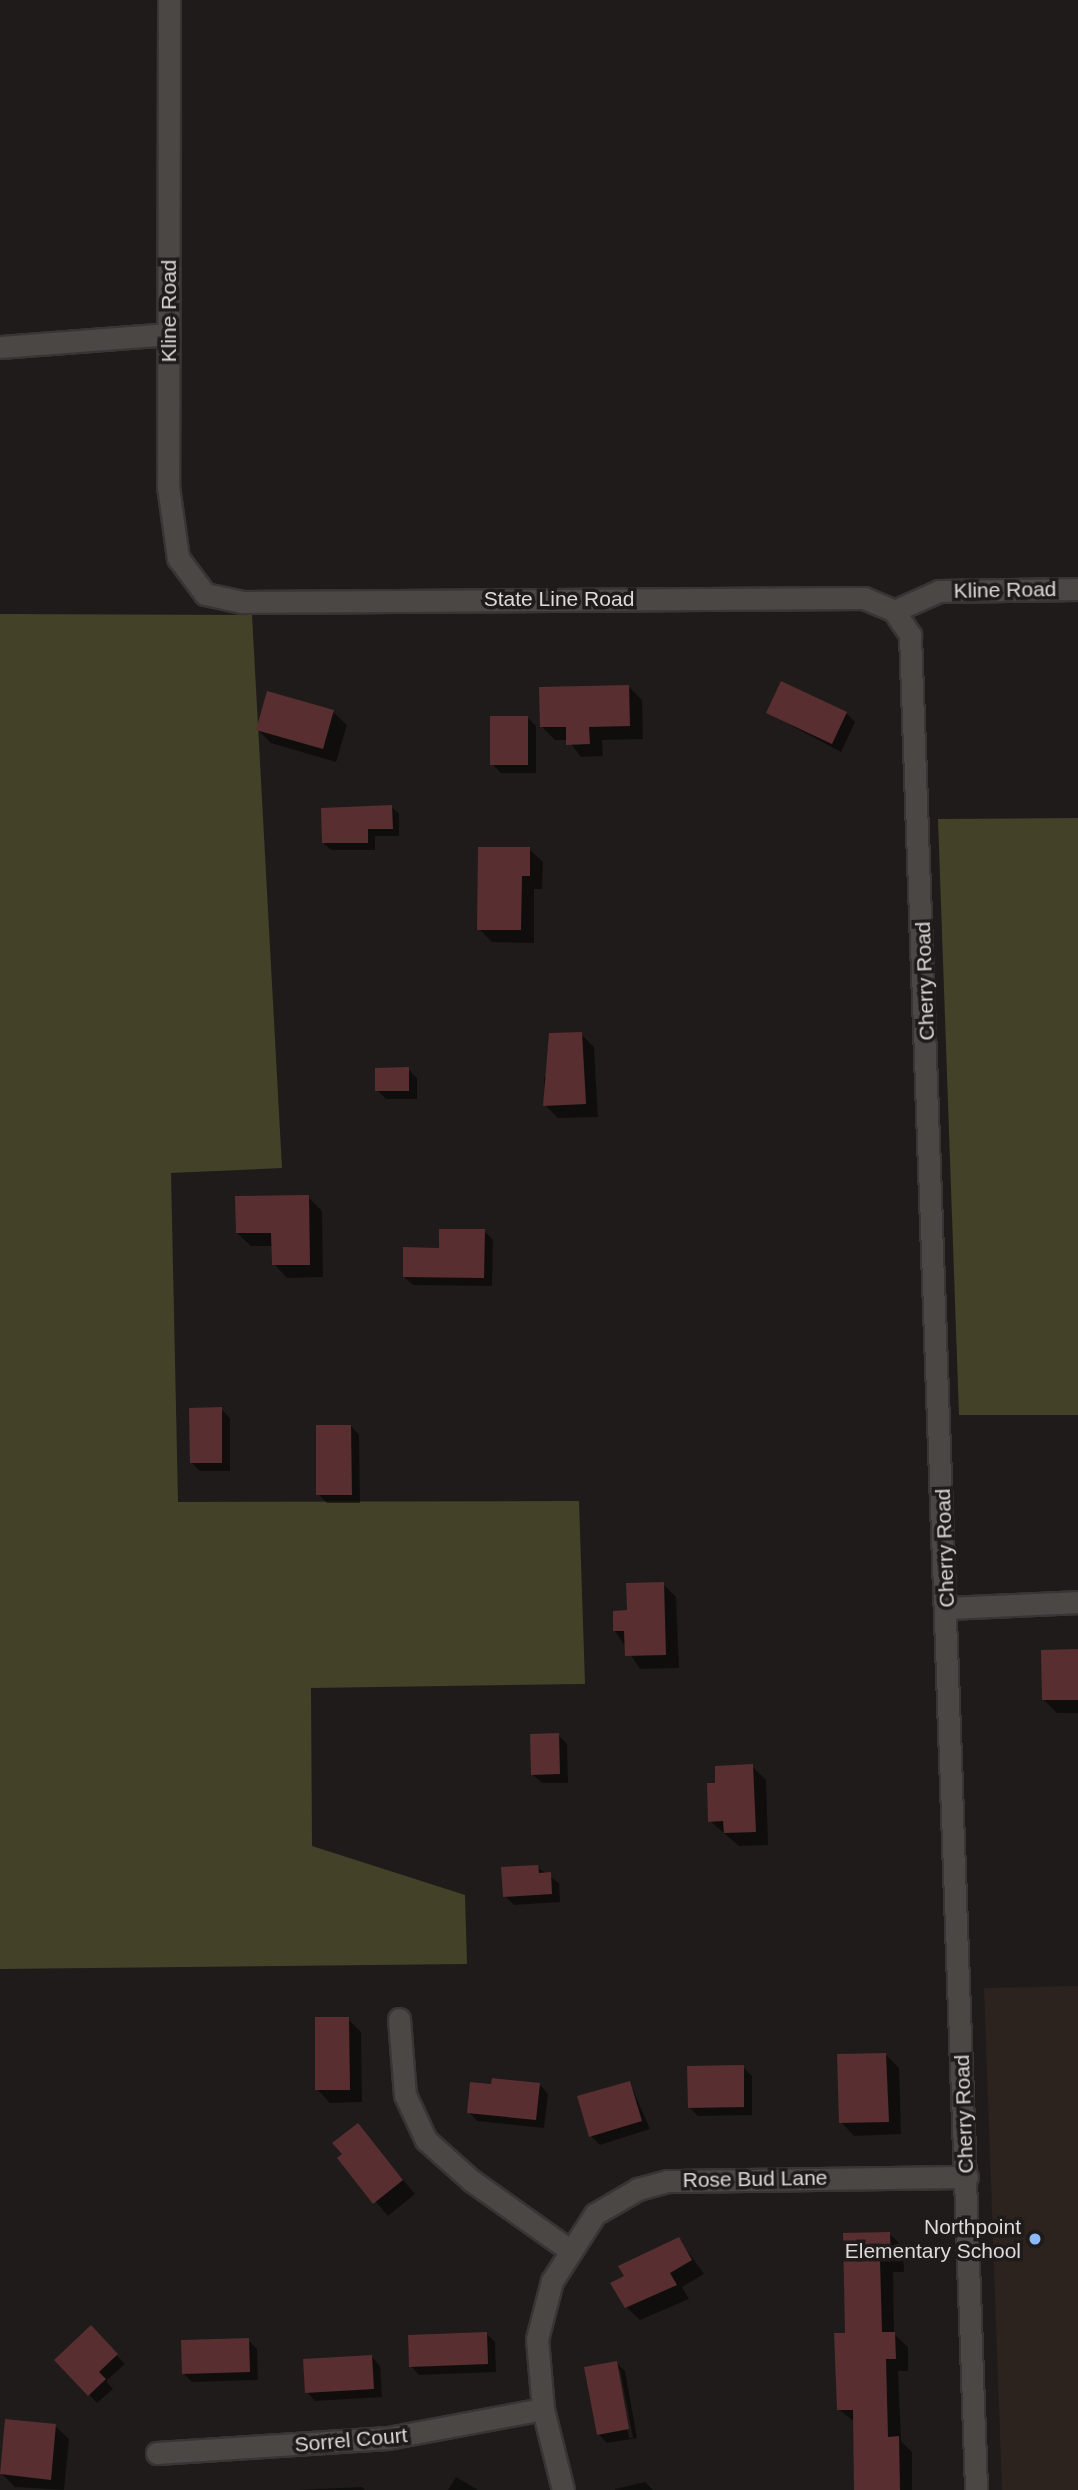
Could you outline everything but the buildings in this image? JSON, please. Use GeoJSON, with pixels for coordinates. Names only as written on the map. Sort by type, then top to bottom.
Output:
{"type":"FeatureCollection","features":[{"type":"Feature","properties":{"kind":"street","name":"Kline Road"},"geometry":{"type":"LineString","coordinates":[[170,0],[169,334],[172,528],[191,581],[222,599]]}},
{"type":"Feature","properties":{"kind":"street"},"geometry":{"type":"LineString","coordinates":[[0,347],[169,334]]}},
{"type":"Feature","properties":{"kind":"street","name":"Kline Road"},"geometry":{"type":"LineString","coordinates":[[894,611],[939,591],[1078,589]]}},
{"type":"Feature","properties":{"kind":"street","name":"State Line Road"},"geometry":{"type":"LineString","coordinates":[[222,599],[829,597],[864,598],[894,611]]}},
{"type":"Feature","properties":{"kind":"street","name":"Cherry Road"},"geometry":{"type":"LineString","coordinates":[[894,611],[910,635],[914,660],[976,2490]]}},
{"type":"Feature","properties":{"kind":"street"},"geometry":{"type":"LineString","coordinates":[[947,1608],[1078,1602]]}},
{"type":"Feature","properties":{"kind":"street"},"geometry":{"type":"LineString","coordinates":[[399,2019],[405,2095],[426,2140],[472,2181],[568,2249]]}},
{"type":"Feature","properties":{"kind":"street","name":"Rose Bud Lane"},"geometry":{"type":"LineString","coordinates":[[563,2490],[543,2409],[537,2339],[542,2306],[568,2249],[612,2201],[668,2181],[967,2177]]}},
{"type":"Feature","properties":{"kind":"street","name":"Sorrel Court"},"geometry":{"type":"LineString","coordinates":[[157,2453],[388,2438],[543,2409]]}},
{"type":"Feature","properties":{"kind":"shaded area"},"geometry":{"type":"Polygon","coordinates":[[[0,614],[252,615],[282,1168],[171,1173],[178,1502],[579,1501],[585,1684],[311,1688],[312,1846],[465,1895],[467,1964],[0,1969],[0,614]]]}},
{"type":"Feature","properties":{"kind":"shaded area"},"geometry":{"type":"Polygon","coordinates":[[[1078,818],[1078,1415],[959,1415],[938,819],[1078,818]]]}},
{"type":"Feature","properties":{"kind":"shaded area","name":"Northpoint Elementary School"},"geometry":{"type":"Polygon","coordinates":[[[1078,1986],[1078,2490],[1002,2490],[984,1988],[1078,1986]]]}},
{"type":"Feature","properties":{"kind":"place","name":"Northpoint Elementary School"},"geometry":{"type":"Point","coordinates":[1035,2239]}}]}
